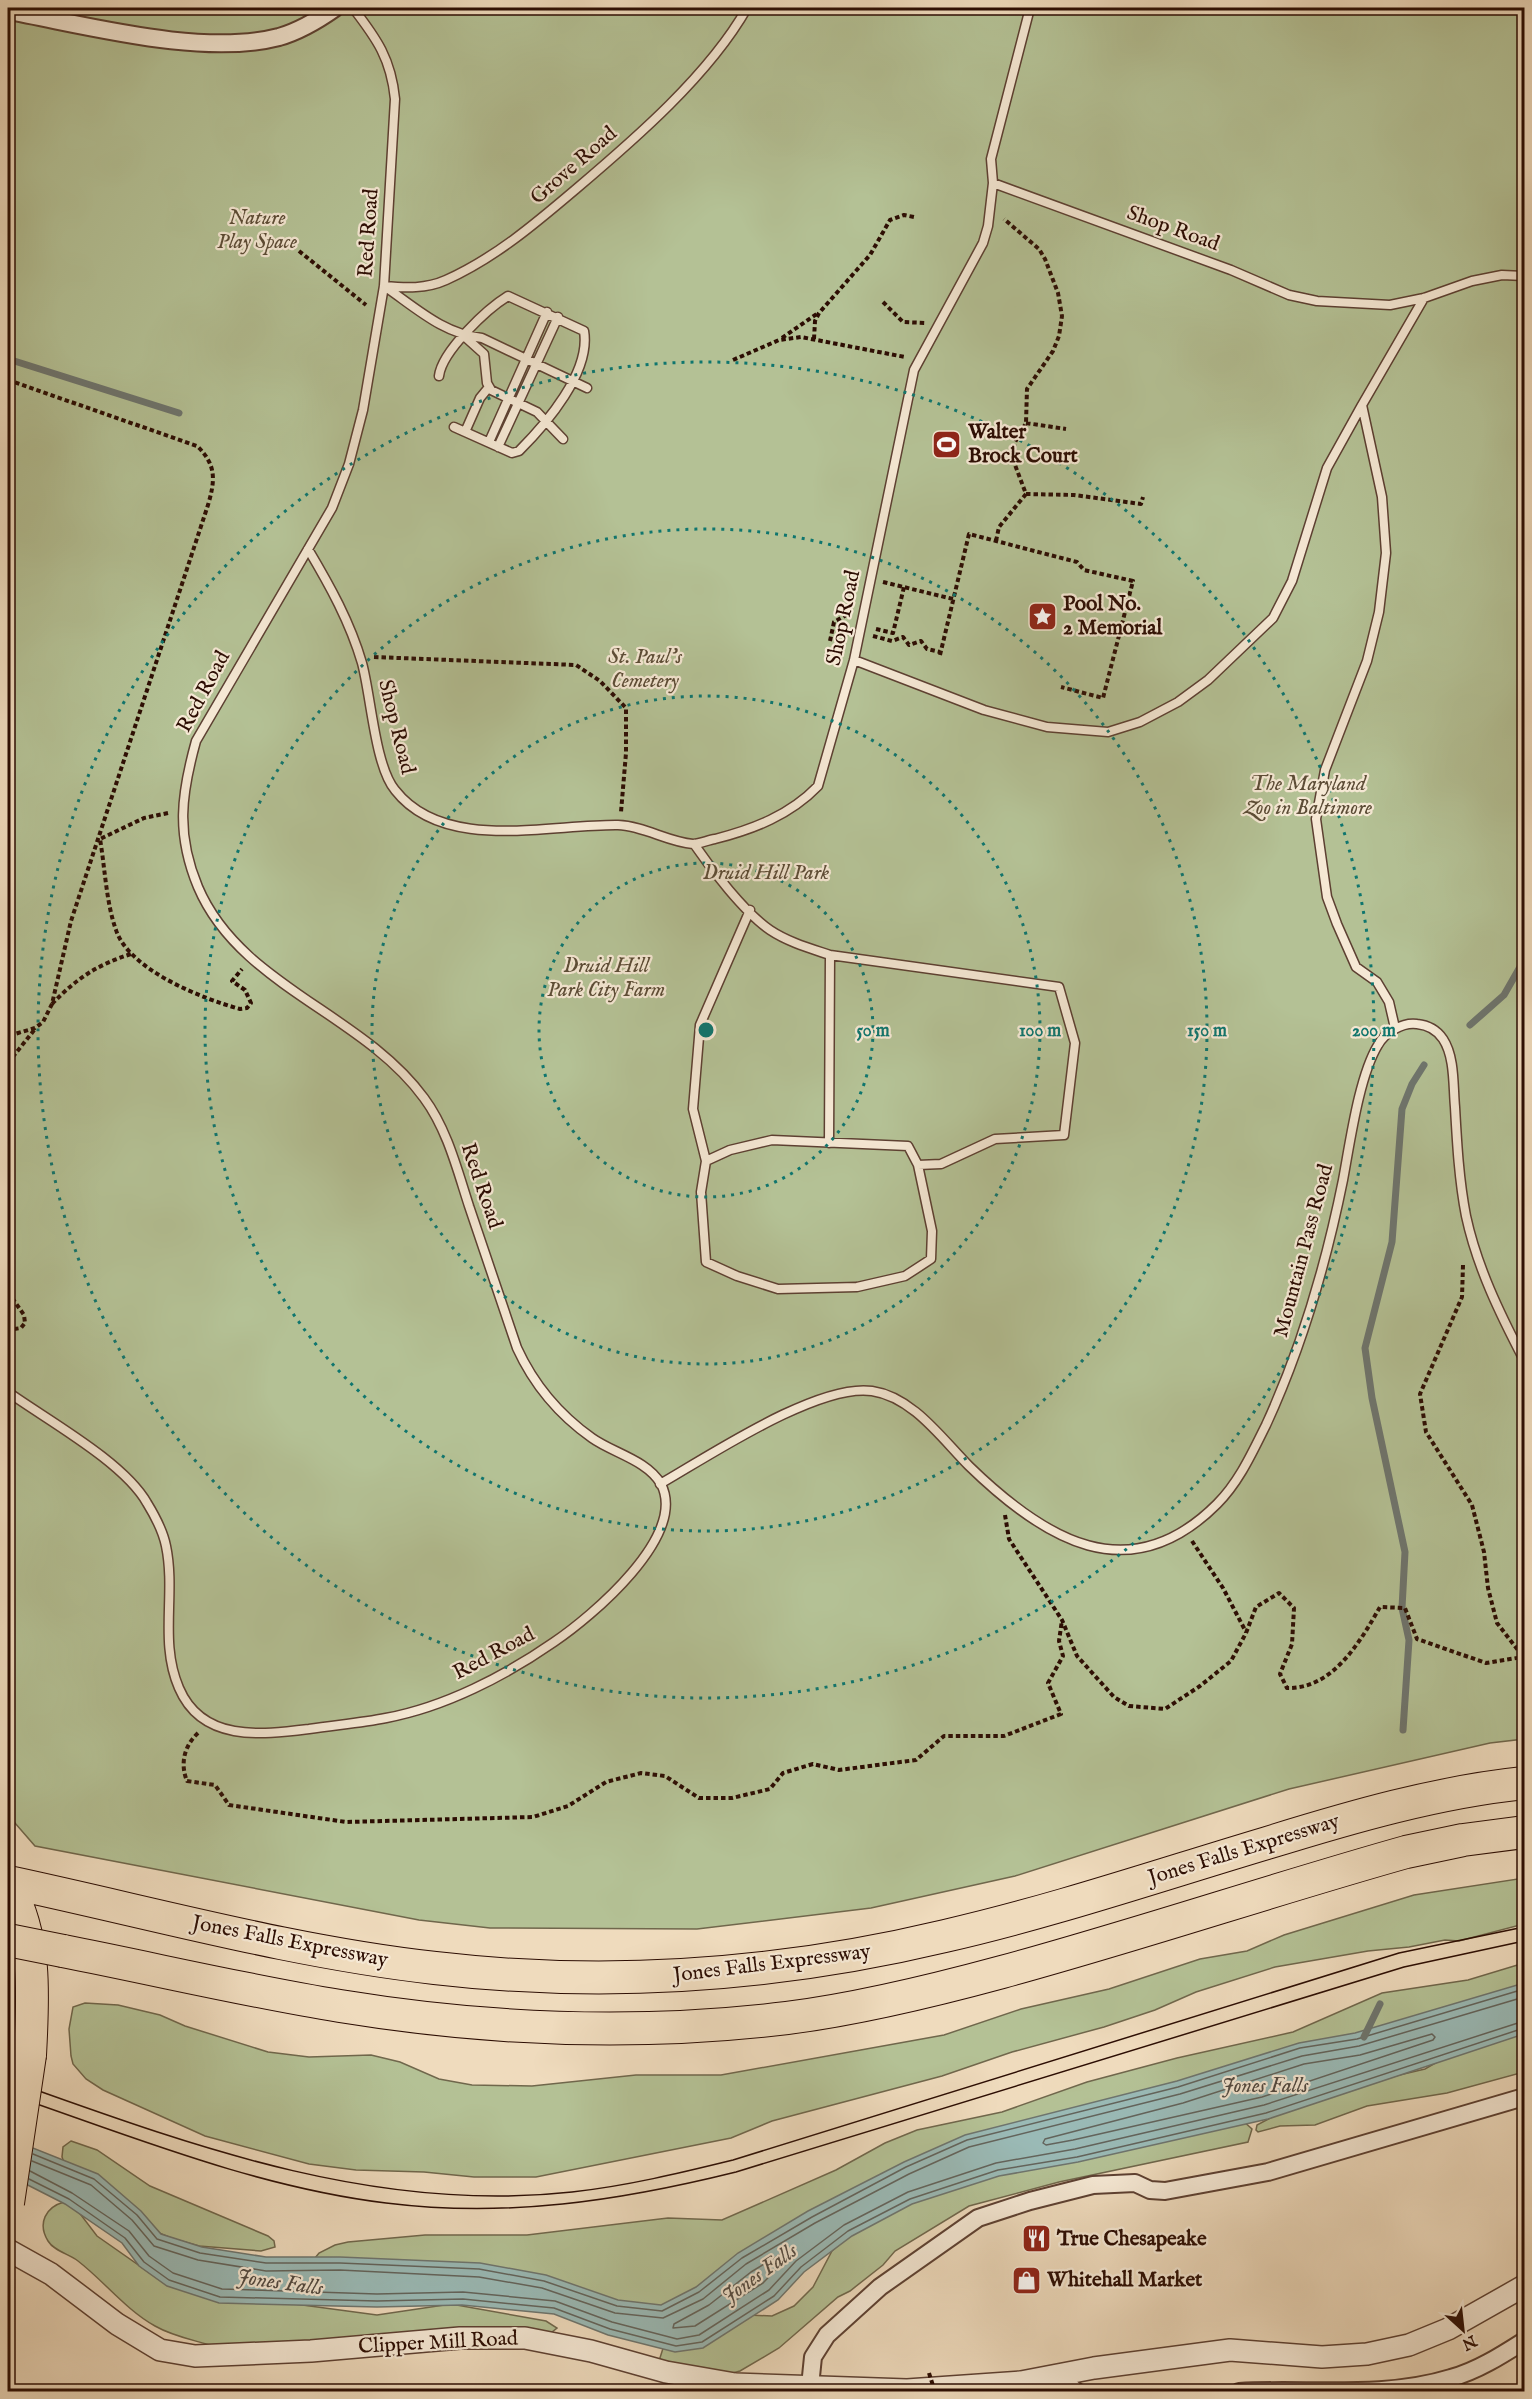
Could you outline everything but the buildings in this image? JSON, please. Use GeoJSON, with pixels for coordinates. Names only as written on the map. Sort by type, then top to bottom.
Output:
{"type":"FeatureCollection","features":[{"type":"Feature","properties":{"kind":"highway","name":"Jones Falls Expressway"},"geometry":{"type":"LineString","coordinates":[[8,1884],[300,1946],[433,1968],[527,1977],[606,1979],[687,1977],[778,1968],[858,1955],[948,1936],[1043,1911],[1383,1809],[1454,1794],[1524,1783]]}},
{"type":"Feature","properties":{"kind":"highway"},"geometry":{"type":"LineString","coordinates":[[8,1940],[339,2006],[454,2020],[522,2026],[608,2029],[787,2018],[872,2003],[1036,1963],[1406,1852],[1524,1832]]}},
{"type":"Feature","properties":{"kind":"highway"},"geometry":{"type":"LineString","coordinates":[[8,1884],[28,1939],[33,1998],[30,2055],[8,2203]]}},
{"type":"Feature","properties":{"kind":"street"},"geometry":{"type":"LineString","coordinates":[[8,11],[150,37],[219,42],[254,41],[279,37],[305,27],[335,8]]}},
{"type":"Feature","properties":{"kind":"street"},"geometry":{"type":"LineString","coordinates":[[810,2386],[813,2357],[827,2335],[880,2287],[978,2218],[1030,2201],[1093,2185],[1135,2183],[1150,2190],[1165,2191],[1268,2172],[1524,2097]]}},
{"type":"Feature","properties":{"kind":"street","name":"Clipper Mill Road"},"geometry":{"type":"LineString","coordinates":[[8,2250],[20,2254],[51,2274],[117,2324],[160,2350],[195,2356],[311,2351],[460,2338],[525,2338],[591,2351],[678,2374],[735,2384],[908,2390],[955,2389],[1021,2382],[1230,2350],[1322,2357],[1368,2354],[1408,2345],[1448,2329],[1524,2286]]}},
{"type":"Feature","properties":{"kind":"street"},"geometry":{"type":"LineString","coordinates":[[1239,2391],[1395,2388],[1451,2379],[1524,2341]]}},
{"type":"Feature","properties":{"kind":"street"},"geometry":{"type":"LineString","coordinates":[[1056,2375],[1077,2391]]}},
{"type":"Feature","properties":{"kind":"lane","name":"Red Road"},"geometry":{"type":"LineString","coordinates":[[8,1392],[102,1457],[145,1499],[166,1545],[169,1573],[167,1639],[171,1667],[180,1690],[193,1711],[208,1723],[247,1734],[285,1732],[388,1718],[434,1704],[530,1658],[569,1632],[612,1591],[652,1548],[664,1521],[665,1500],[660,1484],[641,1465],[585,1433],[540,1391],[528,1373],[517,1348],[453,1156],[438,1120],[423,1097],[386,1056],[358,1033],[270,973],[221,928],[207,906],[193,874],[183,841],[182,812],[185,779],[196,741],[209,715],[332,508],[349,464],[363,410],[384,286],[395,99],[393,76],[385,53],[353,8]]}},
{"type":"Feature","properties":{"kind":"lane","name":"Grove Road"},"geometry":{"type":"LineString","coordinates":[[384,286],[413,288],[445,281],[499,250],[539,220],[621,151],[665,107],[718,50],[747,8]]}},
{"type":"Feature","properties":{"kind":"lane"},"geometry":{"type":"LineString","coordinates":[[993,183],[991,159],[1030,8]]}},
{"type":"Feature","properties":{"kind":"lane","name":"Shop Road"},"geometry":{"type":"LineString","coordinates":[[308,549],[343,613],[359,656],[386,774],[405,802],[445,824],[464,828],[528,829],[620,825],[694,844],[759,825],[804,800],[818,786],[854,660],[914,370],[982,243],[990,210],[993,183],[1231,270],[1289,295],[1317,301],[1390,305],[1424,298],[1472,281],[1502,275],[1524,276]]}},
{"type":"Feature","properties":{"kind":"lane"},"geometry":{"type":"LineString","coordinates":[[384,286],[438,324],[464,336],[484,354],[489,387],[480,398],[465,432]]}},
{"type":"Feature","properties":{"kind":"lane"},"geometry":{"type":"LineString","coordinates":[[439,376],[442,367],[473,325],[508,296],[558,317],[584,331],[584,341],[572,382],[548,421],[519,451],[512,453],[454,427]]}},
{"type":"Feature","properties":{"kind":"lane"},"geometry":{"type":"LineString","coordinates":[[854,660],[984,710],[1047,727],[1108,732],[1140,722],[1178,702],[1208,680],[1273,618],[1292,581],[1327,468],[1424,298]]}},
{"type":"Feature","properties":{"kind":"lane"},"geometry":{"type":"LineString","coordinates":[[489,442],[547,312]]}},
{"type":"Feature","properties":{"kind":"lane"},"geometry":{"type":"LineString","coordinates":[[498,447],[558,317]]}},
{"type":"Feature","properties":{"kind":"lane"},"geometry":{"type":"LineString","coordinates":[[464,336],[482,338],[587,388]]}},
{"type":"Feature","properties":{"kind":"lane"},"geometry":{"type":"LineString","coordinates":[[489,387],[548,421],[563,439]]}},
{"type":"Feature","properties":{"kind":"lane"},"geometry":{"type":"LineString","coordinates":[[1362,405],[1382,497],[1386,553],[1379,612],[1367,661],[1325,770],[1316,819],[1327,897],[1356,967],[1377,982],[1389,1002],[1395,1028],[1412,1023],[1431,1027],[1443,1038],[1452,1066],[1459,1164],[1466,1216],[1480,1264],[1498,1311],[1524,1360]]}},
{"type":"Feature","properties":{"kind":"lane"},"geometry":{"type":"LineString","coordinates":[[694,844],[716,875],[769,930],[798,944],[830,955],[1059,987],[1075,1043],[1064,1135],[995,1139],[941,1164],[918,1165]]}},
{"type":"Feature","properties":{"kind":"lane"},"geometry":{"type":"LineString","coordinates":[[706,1161],[730,1150],[772,1140],[908,1146],[918,1165],[932,1231],[931,1259],[905,1276],[857,1287],[778,1289],[737,1276],[706,1262],[701,1192],[706,1161],[693,1109],[700,1025],[750,910]]}},
{"type":"Feature","properties":{"kind":"lane"},"geometry":{"type":"LineString","coordinates":[[829,1143],[830,955]]}},
{"type":"Feature","properties":{"kind":"lane","name":"Mountain Pass Road"},"geometry":{"type":"LineString","coordinates":[[660,1484],[805,1404],[839,1393],[872,1391],[894,1399],[927,1421],[1008,1503],[1046,1527],[1089,1547],[1122,1551],[1159,1546],[1186,1532],[1220,1501],[1248,1462],[1282,1390],[1312,1305],[1338,1207],[1359,1101],[1371,1061],[1379,1042],[1395,1028]]}},
{"type":"Feature","properties":{"kind":"path"},"geometry":{"type":"LineString","coordinates":[[990,210],[1039,249],[1051,270],[1062,316],[1059,336],[1027,389],[1026,423],[1015,442],[1011,457],[1026,494]]}},
{"type":"Feature","properties":{"kind":"path"},"geometry":{"type":"LineString","coordinates":[[733,360],[779,340],[819,313],[870,255],[890,220],[904,215],[914,217]]}},
{"type":"Feature","properties":{"kind":"path"},"geometry":{"type":"LineString","coordinates":[[299,251],[379,315]]}},
{"type":"Feature","properties":{"kind":"path"},"geometry":{"type":"LineString","coordinates":[[882,302],[903,322]]}},
{"type":"Feature","properties":{"kind":"path"},"geometry":{"type":"LineString","coordinates":[[814,339],[815,321],[819,313]]}},
{"type":"Feature","properties":{"kind":"path"},"geometry":{"type":"LineString","coordinates":[[779,340],[801,337],[905,357]]}},
{"type":"Feature","properties":{"kind":"path"},"geometry":{"type":"LineString","coordinates":[[8,380],[197,446],[211,463],[214,474],[208,505],[62,952],[52,1004],[43,1022],[35,1028],[8,1063]]}},
{"type":"Feature","properties":{"kind":"path"},"geometry":{"type":"LineString","coordinates":[[1026,423],[1066,429]]}},
{"type":"Feature","properties":{"kind":"path"},"geometry":{"type":"LineString","coordinates":[[1026,494],[1074,495],[1141,504],[1143,497]]}},
{"type":"Feature","properties":{"kind":"path"},"geometry":{"type":"LineString","coordinates":[[996,541],[999,527],[1026,494]]}},
{"type":"Feature","properties":{"kind":"path"},"geometry":{"type":"LineString","coordinates":[[904,587],[893,633],[873,628],[872,635],[892,640],[903,637],[909,645],[921,641],[927,649],[940,654],[969,534],[1077,562],[1084,570],[1133,581],[1103,698],[1061,687]]}},
{"type":"Feature","properties":{"kind":"path"},"geometry":{"type":"LineString","coordinates":[[871,579],[953,599]]}},
{"type":"Feature","properties":{"kind":"path"},"geometry":{"type":"LineString","coordinates":[[830,641],[832,627]]}},
{"type":"Feature","properties":{"kind":"path"},"geometry":{"type":"LineString","coordinates":[[359,656],[576,665],[600,681],[626,708],[626,753],[620,825]]}},
{"type":"Feature","properties":{"kind":"path"},"geometry":{"type":"LineString","coordinates":[[100,839],[144,818],[169,813]]}},
{"type":"Feature","properties":{"kind":"path"},"geometry":{"type":"LineString","coordinates":[[100,839],[116,930],[131,954],[187,990],[240,1009],[247,1008],[251,1003],[250,997],[232,981],[252,957]]}},
{"type":"Feature","properties":{"kind":"path"},"geometry":{"type":"LineString","coordinates":[[52,1004],[70,985],[101,964],[131,954]]}},
{"type":"Feature","properties":{"kind":"path"},"geometry":{"type":"LineString","coordinates":[[8,1036],[35,1028]]}},
{"type":"Feature","properties":{"kind":"path"},"geometry":{"type":"LineString","coordinates":[[1008,1503],[1004,1518],[1009,1539],[1062,1620],[1077,1656],[1107,1689],[1129,1706],[1165,1709],[1200,1686],[1231,1661],[1246,1633],[1256,1607],[1279,1593],[1294,1608],[1292,1644],[1280,1674],[1287,1688],[1305,1689],[1336,1668],[1361,1641],[1380,1607],[1405,1608],[1418,1639],[1434,1645],[1486,1663],[1523,1658],[1497,1623],[1488,1588],[1484,1552],[1472,1504],[1426,1432],[1420,1394],[1462,1297],[1464,1262]]}},
{"type":"Feature","properties":{"kind":"path"},"geometry":{"type":"LineString","coordinates":[[8,1292],[24,1315],[25,1323],[21,1328],[8,1330]]}},
{"type":"Feature","properties":{"kind":"path"},"geometry":{"type":"LineString","coordinates":[[1186,1532],[1223,1588],[1246,1633]]}},
{"type":"Feature","properties":{"kind":"path"},"geometry":{"type":"LineString","coordinates":[[208,1723],[190,1741],[182,1768],[187,1781],[215,1785],[229,1805],[346,1822],[533,1817],[568,1806],[606,1782],[640,1773],[665,1776],[699,1798],[732,1798],[770,1789],[783,1773],[813,1764],[839,1770],[916,1760],[944,1736],[1004,1736],[1060,1714],[1048,1683],[1063,1656],[1059,1641],[1062,1620]]}},
{"type":"Feature","properties":{"kind":"path"},"geometry":{"type":"LineString","coordinates":[[929,2373],[935,2391]]}},
{"type":"Feature","properties":{"kind":"green space","name":"Druid Hill Park"},"geometry":{"type":"Polygon","coordinates":[[[8,8],[1524,8],[1524,1739],[1490,1743],[1289,1789],[1015,1876],[871,1908],[697,1929],[490,1928],[419,1920],[35,1846],[8,1815],[8,8]]]}},
{"type":"Feature","properties":{"kind":"green space"},"geometry":{"type":"Polygon","coordinates":[[[1524,1878],[1524,1924],[1459,1941],[1445,1940],[1275,1967],[1196,1992],[1155,2010],[1104,2027],[1012,2052],[942,2076],[772,2121],[731,2138],[536,2177],[474,2177],[424,2172],[356,2170],[309,2164],[205,2136],[103,2090],[86,2079],[73,2064],[71,2056],[69,2029],[73,2007],[85,2003],[118,2005],[160,2015],[185,2026],[268,2052],[309,2057],[371,2055],[400,2062],[439,2079],[472,2085],[532,2086],[636,2075],[721,2075],[944,2035],[1021,2009],[1109,1989],[1200,1959],[1247,1951],[1284,1935],[1414,1895],[1524,1878]]]}},
{"type":"Feature","properties":{"kind":"green space"},"geometry":{"type":"Polygon","coordinates":[[[1524,1963],[1524,2009],[1052,2134],[691,2311],[310,2264],[319,2253],[335,2245],[348,2242],[425,2235],[527,2235],[668,2218],[722,2220],[836,2170],[885,2143],[917,2130],[1002,2112],[1087,2082],[1177,2058],[1293,2032],[1382,1993],[1468,1980],[1524,1963]]]}},
{"type":"Feature","properties":{"kind":"green space"},"geometry":{"type":"Polygon","coordinates":[[[1518,2033],[1524,2034],[1524,2072],[1447,2093],[1367,2106],[1315,2125],[1280,2126],[1258,2132],[1256,2130],[1257,2125],[1276,2115],[1395,2076],[1425,2069],[1451,2054],[1518,2033]]]}},
{"type":"Feature","properties":{"kind":"green space"},"geometry":{"type":"Polygon","coordinates":[[[1242,2120],[1252,2129],[1248,2142],[1059,2182],[969,2206],[895,2251],[883,2265],[850,2291],[838,2297],[779,2348],[740,2371],[729,2374],[659,2361],[665,2342],[748,2315],[772,2316],[794,2306],[813,2287],[832,2251],[853,2232],[934,2184],[1242,2120]]]}},
{"type":"Feature","properties":{"kind":"green space"},"geometry":{"type":"Polygon","coordinates":[[[71,2141],[97,2150],[150,2186],[268,2236],[274,2241],[275,2247],[261,2251],[199,2246],[157,2232],[65,2165],[62,2157],[63,2147],[71,2141]]]}},
{"type":"Feature","properties":{"kind":"green space"},"geometry":{"type":"Polygon","coordinates":[[[64,2202],[78,2211],[97,2236],[150,2273],[229,2303],[280,2302],[377,2315],[451,2304],[546,2321],[557,2328],[552,2332],[216,2347],[177,2336],[155,2326],[134,2312],[78,2261],[51,2244],[45,2234],[43,2222],[52,2208],[64,2202]]]}},
{"type":"Feature","properties":{"kind":"water","name":"Jones Falls"},"geometry":{"type":"Polygon","coordinates":[[[1524,1983],[1524,2034],[1268,2119],[1078,2162],[999,2176],[912,2204],[852,2236],[804,2272],[778,2300],[703,2348],[675,2352],[608,2335],[554,2314],[462,2305],[377,2307],[219,2303],[167,2286],[139,2266],[122,2243],[65,2204],[8,2175],[8,2138],[98,2174],[141,2211],[161,2234],[202,2247],[266,2257],[340,2257],[480,2263],[546,2275],[618,2300],[661,2305],[696,2287],[738,2253],[808,2211],[904,2162],[965,2135],[1177,2081],[1299,2043],[1355,2033],[1524,1983]]]}},
{"type":"Feature","properties":{"kind":"waterway"},"geometry":{"type":"LineString","coordinates":[[8,359],[179,413]]}},
{"type":"Feature","properties":{"kind":"waterway"},"geometry":{"type":"LineString","coordinates":[[1470,1025],[1504,995],[1524,960]]}},
{"type":"Feature","properties":{"kind":"waterway"},"geometry":{"type":"LineString","coordinates":[[1403,1730],[1409,1640],[1402,1608],[1405,1552],[1372,1398],[1365,1348],[1392,1242],[1402,1109],[1412,1084],[1424,1065]]}},
{"type":"Feature","properties":{"kind":"waterway"},"geometry":{"type":"LineString","coordinates":[[1364,2037],[1380,2004]]}},
{"type":"Feature","properties":{"kind":"tram line"},"geometry":{"type":"LineString","coordinates":[[8,2080],[145,2128],[284,2169],[355,2183],[426,2193],[499,2196],[572,2192],[633,2183],[733,2160],[1399,1953],[1524,1927]]}},
{"type":"Feature","properties":{"kind":"tram line"},"geometry":{"type":"LineString","coordinates":[[8,2094],[241,2173],[337,2195],[386,2203],[475,2209],[562,2204],[606,2199],[736,2172],[1404,1967],[1524,1941]]}},
{"type":"Feature","properties":{"kind":"place","name":"Walter Brock Court"},"geometry":{"type":"Point","coordinates":[947,444]}},
{"type":"Feature","properties":{"kind":"place","name":"Pool No. 2 Memorial"},"geometry":{"type":"Point","coordinates":[1042,616]}},
{"type":"Feature","properties":{"kind":"place","name":"True Chesapeake"},"geometry":{"type":"Point","coordinates":[1036,2239]}},
{"type":"Feature","properties":{"kind":"place","name":"Whitehall Market"},"geometry":{"type":"Point","coordinates":[1026,2280]}},
{"type":"Feature","properties":{"kind":"park label","name":"Nature Play Space"},"geometry":{"type":"Point","coordinates":[257,230]}},
{"type":"Feature","properties":{"kind":"park label","name":"St. Paul's Cemetery"},"geometry":{"type":"Point","coordinates":[645,669]}},
{"type":"Feature","properties":{"kind":"park label","name":"The Maryland Zoo in Baltimore"},"geometry":{"type":"Point","coordinates":[1308,796]}},
{"type":"Feature","properties":{"kind":"park label","name":"Druid Hill Park City Farm"},"geometry":{"type":"Point","coordinates":[606,978]}}]}
